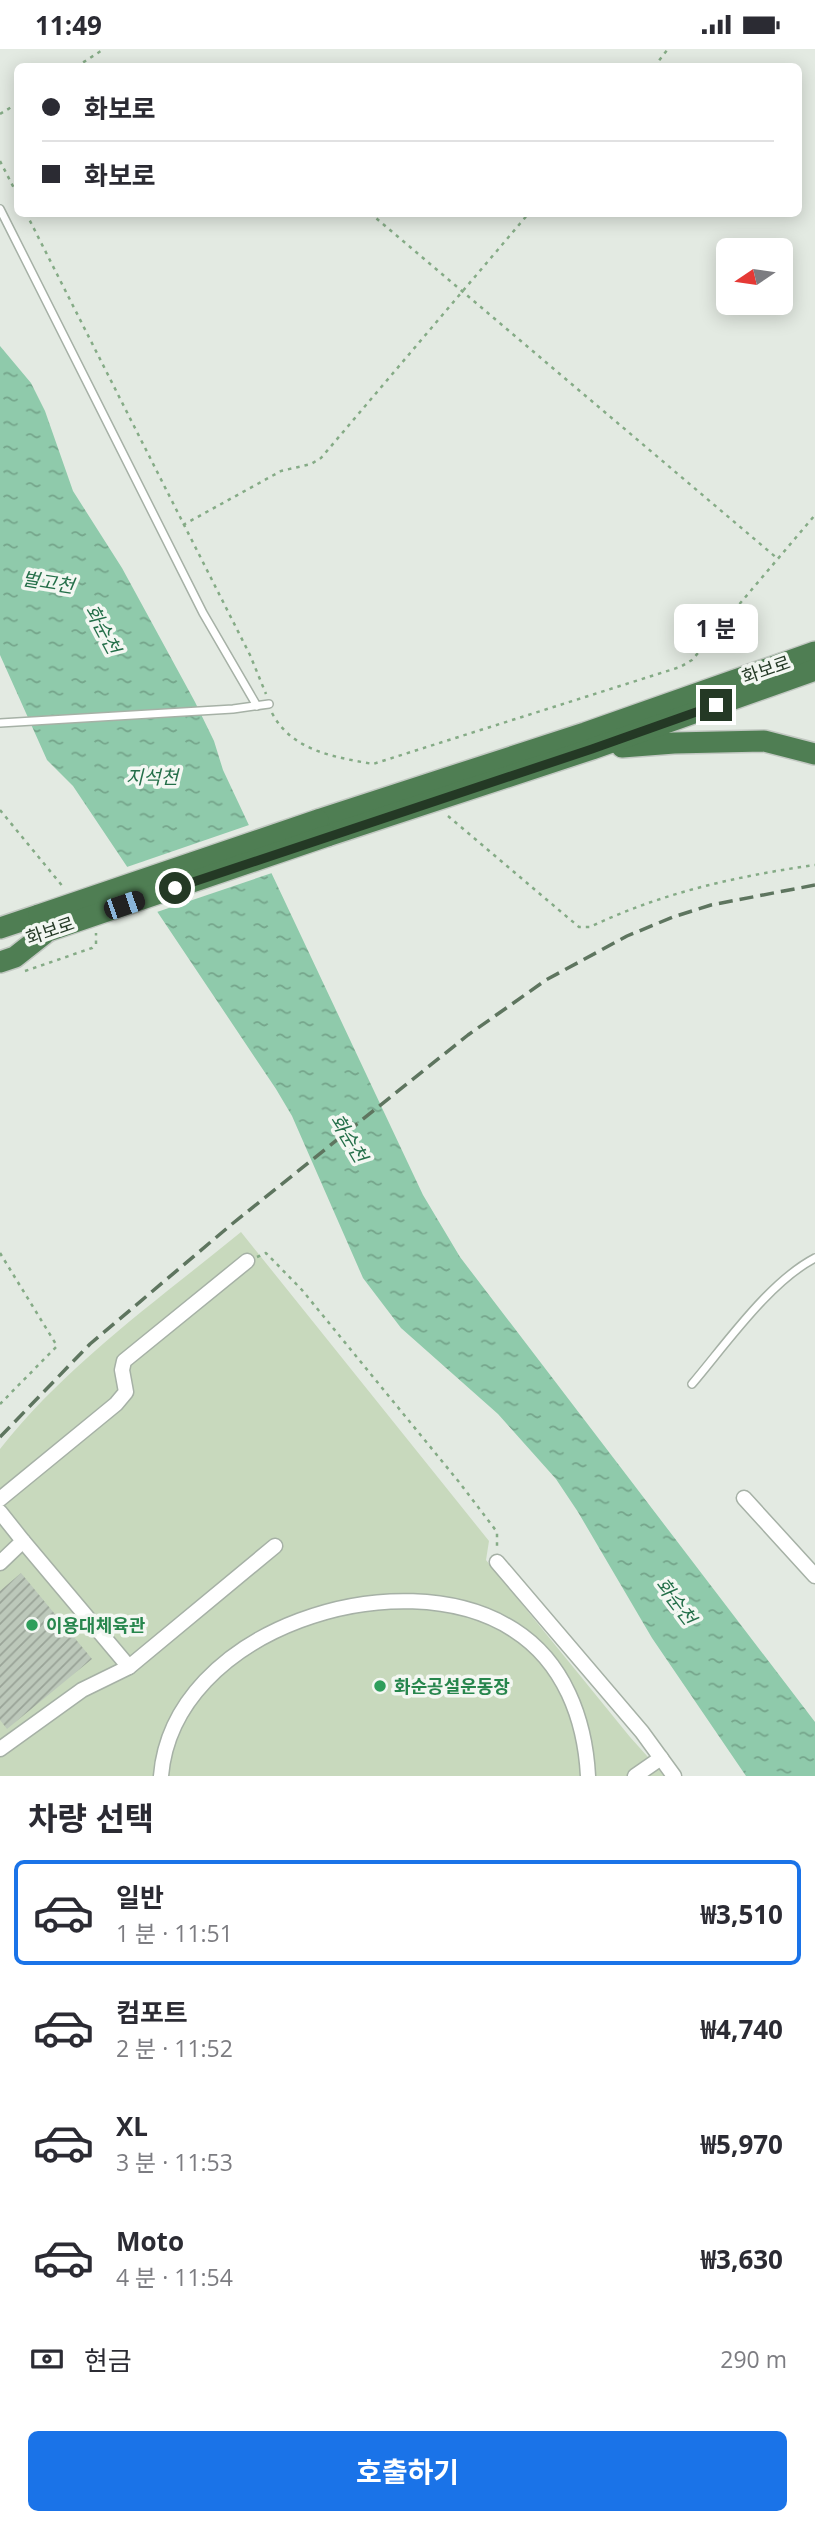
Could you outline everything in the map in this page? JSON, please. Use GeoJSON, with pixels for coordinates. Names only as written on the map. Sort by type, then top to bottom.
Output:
{"type":"FeatureCollection","features":[{"type":"Feature","properties":{"kind":"highway","name":"화보로"},"geometry":{"type":"LineString","coordinates":[[0,947],[44,923],[322,828],[815,652]]}},
{"type":"Feature","properties":{"kind":"highway","name":"화보로"},"geometry":{"type":"LineString","coordinates":[[322,828],[592,749],[815,670]]}},
{"type":"Feature","properties":{"kind":"highway"},"geometry":{"type":"LineString","coordinates":[[592,749],[674,743],[764,741],[815,754]]}},
{"type":"Feature","properties":{"kind":"highway"},"geometry":{"type":"LineString","coordinates":[[0,913],[44,923],[15,957],[0,963]]}},
{"type":"Feature","properties":{"kind":"highway","name":"화보로"},"geometry":{"type":"LineString","coordinates":[[0,928],[44,923]]}},
{"type":"Feature","properties":{"kind":"street"},"geometry":{"type":"LineString","coordinates":[[0,1499],[116,1404],[126,1392],[122,1370],[124,1361],[247,1261]]}},
{"type":"Feature","properties":{"kind":"street"},"geometry":{"type":"LineString","coordinates":[[744,1498],[815,1576]]}},
{"type":"Feature","properties":{"kind":"street"},"geometry":{"type":"LineString","coordinates":[[0,1512],[129,1667]]}},
{"type":"Feature","properties":{"kind":"street"},"geometry":{"type":"LineString","coordinates":[[0,1563],[23,1541]]}},
{"type":"Feature","properties":{"kind":"street"},"geometry":{"type":"LineString","coordinates":[[2,1743],[82,1690],[129,1667],[275,1546]]}},
{"type":"Feature","properties":{"kind":"street"},"geometry":{"type":"LineString","coordinates":[[497,1562],[674,1776]]}},
{"type":"Feature","properties":{"kind":"street"},"geometry":{"type":"LineString","coordinates":[[161,1776],[168,1739],[190,1697],[219,1665],[240,1649],[281,1627],[323,1613],[361,1605],[398,1602],[463,1608],[492,1618],[530,1643],[550,1662],[573,1701],[582,1732],[587,1776]]}},
{"type":"Feature","properties":{"kind":"street"},"geometry":{"type":"LineString","coordinates":[[635,1776],[661,1758]]}},
{"type":"Feature","properties":{"kind":"lane"},"geometry":{"type":"LineString","coordinates":[[0,209],[203,613],[257,706]]}},
{"type":"Feature","properties":{"kind":"lane"},"geometry":{"type":"LineString","coordinates":[[0,723],[233,709],[269,704]]}},
{"type":"Feature","properties":{"kind":"lane"},"geometry":{"type":"LineString","coordinates":[[692,1384],[776,1288],[815,1258]]}},
{"type":"Feature","properties":{"kind":"path"},"geometry":{"type":"LineString","coordinates":[[82,63],[104,49]]}},
{"type":"Feature","properties":{"kind":"path"},"geometry":{"type":"LineString","coordinates":[[656,63],[668,49]]}},
{"type":"Feature","properties":{"kind":"path"},"geometry":{"type":"LineString","coordinates":[[0,161],[14,188]]}},
{"type":"Feature","properties":{"kind":"path"},"geometry":{"type":"LineString","coordinates":[[28,217],[255,666],[273,716],[282,730],[295,741],[343,759],[373,764],[680,667],[692,660],[815,515]]}},
{"type":"Feature","properties":{"kind":"path"},"geometry":{"type":"LineString","coordinates":[[375,217],[778,559]]}},
{"type":"Feature","properties":{"kind":"path"},"geometry":{"type":"LineString","coordinates":[[183,525],[281,471],[311,464],[321,458],[525,217]]}},
{"type":"Feature","properties":{"kind":"path"},"geometry":{"type":"LineString","coordinates":[[448,816],[579,927],[590,927],[620,913],[685,891],[766,872],[815,865]]}},
{"type":"Feature","properties":{"kind":"path"},"geometry":{"type":"LineString","coordinates":[[0,1253],[57,1346],[0,1404]]}},
{"type":"Feature","properties":{"kind":"path"},"geometry":{"type":"LineString","coordinates":[[247,1261],[266,1253],[302,1290],[497,1532],[497,1562]]}},
{"type":"Feature","properties":{"kind":"shaded area"},"geometry":{"type":"Polygon","coordinates":[[[241,1232],[489,1541],[486,1560],[665,1776],[0,1776],[0,1449],[26,1418],[84,1361],[241,1232]]]}},
{"type":"Feature","properties":{"kind":"water","name":"지석천"},"geometry":{"type":"Polygon","coordinates":[[[0,346],[31,383],[45,411],[73,491],[122,568],[195,702],[214,741],[223,770],[423,1195],[460,1257],[815,1722],[815,1776],[746,1776],[652,1638],[556,1479],[498,1414],[401,1328],[363,1278],[292,1116],[276,1089],[73,786],[47,760],[0,655],[0,346]]]}},
{"type":"Feature","properties":{"kind":"pier"},"geometry":{"type":"Polygon","coordinates":[[[252,824],[275,872],[154,913],[124,868],[252,824]]]}},
{"type":"Feature","properties":{"kind":"building","name":"이용대체육관"},"geometry":{"type":"Polygon","coordinates":[[[21,1573],[92,1659],[7,1729],[0,1720],[0,1591],[21,1573]]]}},
{"type":"Feature","properties":{"kind":"railway"},"geometry":{"type":"LineString","coordinates":[[0,1437],[90,1344],[232,1224],[468,1035],[546,980],[627,936],[673,917],[711,905],[815,885]]}},
{"type":"Feature","properties":{"kind":"place","name":"이용대체육관"},"geometry":{"type":"Point","coordinates":[32,1625]}},
{"type":"Feature","properties":{"kind":"place","name":"화순공설운동장"},"geometry":{"type":"Point","coordinates":[380,1686]}},
{"type":"Feature","properties":{"kind":"route"},"geometry":{"type":"LineString","coordinates":[[175,888],[716,705]]}},
{"type":"Feature","properties":{"kind":"water label","name":"벌고천"},"geometry":{"type":"Point","coordinates":[48,582]}},
{"type":"Feature","properties":{"kind":"water label","name":"화순천"},"geometry":{"type":"Point","coordinates":[103,629]}},
{"type":"Feature","properties":{"kind":"water label","name":"화순천"},"geometry":{"type":"Point","coordinates":[349,1138]}},
{"type":"Feature","properties":{"kind":"water label","name":"화순천"},"geometry":{"type":"Point","coordinates":[676,1601]}}]}
